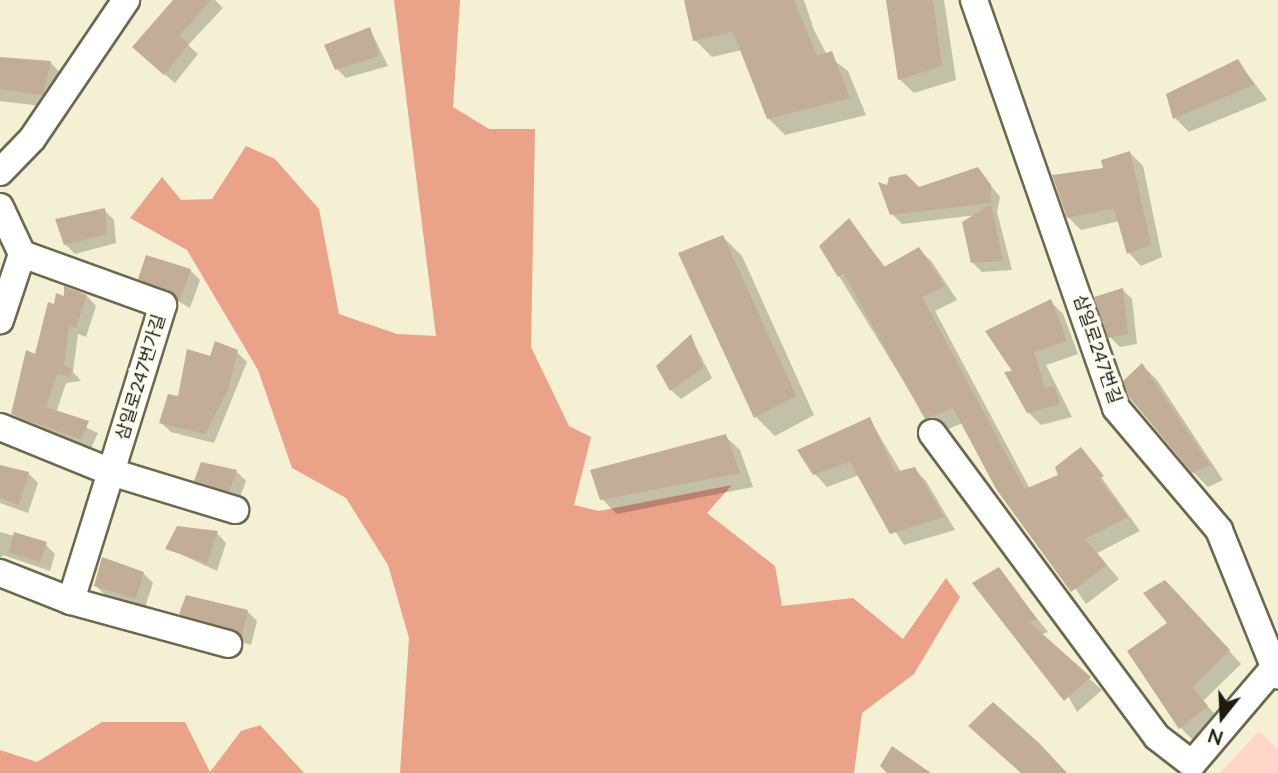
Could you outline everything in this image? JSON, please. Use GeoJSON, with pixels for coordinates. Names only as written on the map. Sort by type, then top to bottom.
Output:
{"type":"FeatureCollection","features":[{"type":"Feature","properties":{"kind":"street"},"geometry":{"type":"LineString","coordinates":[[0,172],[32,139],[126,0]]}},
{"type":"Feature","properties":{"kind":"street","name":"삼일로247번길"},"geometry":{"type":"LineString","coordinates":[[932,433],[1157,737],[1187,768],[1275,673],[1219,530],[1116,408],[974,0]]}},
{"type":"Feature","properties":{"kind":"street"},"geometry":{"type":"LineString","coordinates":[[0,207],[22,254],[0,320]]}},
{"type":"Feature","properties":{"kind":"street","name":"삼일로247번가길"},"geometry":{"type":"LineString","coordinates":[[22,254],[163,305],[71,601]]}},
{"type":"Feature","properties":{"kind":"street"},"geometry":{"type":"LineString","coordinates":[[0,427],[111,472],[235,510]]}},
{"type":"Feature","properties":{"kind":"street"},"geometry":{"type":"LineString","coordinates":[[0,573],[71,601],[228,644]]}},
{"type":"Feature","properties":{"kind":"shaded area"},"geometry":{"type":"Polygon","coordinates":[[[394,0],[460,0],[453,107],[489,129],[535,129],[531,347],[569,426],[591,437],[574,505],[599,511],[732,485],[707,513],[775,566],[782,606],[853,598],[903,639],[946,578],[960,597],[914,674],[862,713],[854,773],[400,773],[409,638],[388,565],[346,498],[292,468],[258,370],[187,250],[130,218],[162,177],[181,200],[212,199],[246,146],[275,159],[319,209],[339,314],[397,334],[436,336],[394,0]]]}},
{"type":"Feature","properties":{"kind":"shaded area"},"geometry":{"type":"Polygon","coordinates":[[[102,722],[185,722],[210,772],[241,731],[260,725],[304,773],[0,773],[0,750],[37,762],[102,722]]]}},
{"type":"Feature","properties":{"kind":"shaded area"},"geometry":{"type":"Polygon","coordinates":[[[1259,731],[1278,749],[1278,773],[1220,773],[1259,731]]]}},
{"type":"Feature","properties":{"kind":"building"},"geometry":{"type":"Polygon","coordinates":[[[173,0],[211,0],[179,36],[189,44],[164,75],[132,47],[173,0]]]}},
{"type":"Feature","properties":{"kind":"building"},"geometry":{"type":"Polygon","coordinates":[[[684,0],[794,0],[817,56],[832,51],[850,98],[767,119],[733,32],[693,41],[684,0]]]}},
{"type":"Feature","properties":{"kind":"building"},"geometry":{"type":"Polygon","coordinates":[[[886,0],[933,0],[942,66],[898,80],[886,0]]]}},
{"type":"Feature","properties":{"kind":"building"},"geometry":{"type":"Polygon","coordinates":[[[370,27],[379,56],[335,70],[324,45],[370,27]]]}},
{"type":"Feature","properties":{"kind":"building"},"geometry":{"type":"Polygon","coordinates":[[[0,57],[51,61],[43,95],[0,89],[0,57]]]}},
{"type":"Feature","properties":{"kind":"building"},"geometry":{"type":"Polygon","coordinates":[[[1238,59],[1254,85],[1173,119],[1166,94],[1238,59]]]}},
{"type":"Feature","properties":{"kind":"building"},"geometry":{"type":"Polygon","coordinates":[[[1130,151],[1151,245],[1127,254],[1114,208],[1067,218],[1052,175],[1103,168],[1101,160],[1130,151]]]}},
{"type":"Feature","properties":{"kind":"building"},"geometry":{"type":"Polygon","coordinates":[[[978,167],[991,185],[991,203],[890,215],[878,182],[887,185],[889,177],[906,174],[919,187],[978,167]]]}},
{"type":"Feature","properties":{"kind":"building"},"geometry":{"type":"Polygon","coordinates":[[[991,204],[1003,261],[971,263],[962,222],[991,204]]]}},
{"type":"Feature","properties":{"kind":"building"},"geometry":{"type":"Polygon","coordinates":[[[105,208],[107,234],[64,245],[55,219],[105,208]]]}},
{"type":"Feature","properties":{"kind":"building"},"geometry":{"type":"Polygon","coordinates":[[[849,218],[884,267],[919,247],[945,286],[922,297],[1025,489],[1058,475],[1055,467],[1081,447],[1104,476],[1099,479],[1128,517],[1085,539],[1107,565],[1071,592],[996,489],[953,408],[925,419],[843,273],[838,277],[819,246],[849,218]]]}},
{"type":"Feature","properties":{"kind":"building"},"geometry":{"type":"Polygon","coordinates":[[[723,235],[796,396],[754,418],[678,253],[723,235]]]}},
{"type":"Feature","properties":{"kind":"building"},"geometry":{"type":"Polygon","coordinates":[[[146,255],[191,269],[180,300],[138,279],[146,255]]]}},
{"type":"Feature","properties":{"kind":"building"},"geometry":{"type":"Polygon","coordinates":[[[64,286],[87,295],[76,328],[69,326],[64,366],[72,369],[70,377],[57,374],[46,407],[89,421],[81,440],[11,414],[26,350],[35,354],[48,302],[54,304],[56,293],[64,296],[64,286]]]}},
{"type":"Feature","properties":{"kind":"building"},"geometry":{"type":"Polygon","coordinates":[[[1123,288],[1128,334],[1108,338],[1094,297],[1123,288]]]}},
{"type":"Feature","properties":{"kind":"building"},"geometry":{"type":"Polygon","coordinates":[[[1051,299],[1067,341],[1034,352],[1045,388],[1054,385],[1060,404],[1027,413],[1004,372],[1012,371],[985,331],[1051,299]]]}},
{"type":"Feature","properties":{"kind":"building"},"geometry":{"type":"Polygon","coordinates":[[[691,334],[703,368],[670,391],[656,366],[691,334]]]}},
{"type":"Feature","properties":{"kind":"building"},"geometry":{"type":"Polygon","coordinates":[[[215,341],[238,350],[228,390],[205,434],[159,423],[168,394],[178,396],[187,349],[210,356],[215,341]]]}},
{"type":"Feature","properties":{"kind":"building"},"geometry":{"type":"Polygon","coordinates":[[[1142,363],[1210,465],[1192,473],[1129,397],[1123,381],[1142,363]]]}},
{"type":"Feature","properties":{"kind":"building"},"geometry":{"type":"Polygon","coordinates":[[[870,417],[895,472],[915,467],[944,517],[890,534],[850,462],[813,475],[797,450],[870,417]]]}},
{"type":"Feature","properties":{"kind":"building"},"geometry":{"type":"Polygon","coordinates":[[[726,434],[740,473],[600,500],[590,470],[726,434]]]}},
{"type":"Feature","properties":{"kind":"building"},"geometry":{"type":"Polygon","coordinates":[[[201,462],[237,470],[229,492],[194,481],[201,462]]]}},
{"type":"Feature","properties":{"kind":"building"},"geometry":{"type":"Polygon","coordinates":[[[0,465],[29,472],[19,505],[0,498],[0,465]]]}},
{"type":"Feature","properties":{"kind":"building"},"geometry":{"type":"Polygon","coordinates":[[[177,526],[218,531],[207,563],[165,549],[177,526]]]}},
{"type":"Feature","properties":{"kind":"building"},"geometry":{"type":"Polygon","coordinates":[[[14,532],[47,542],[40,562],[9,552],[14,532]]]}},
{"type":"Feature","properties":{"kind":"building"},"geometry":{"type":"Polygon","coordinates":[[[102,557],[144,572],[136,599],[94,586],[102,557]]]}},
{"type":"Feature","properties":{"kind":"building"},"geometry":{"type":"Polygon","coordinates":[[[999,567],[1037,619],[1029,622],[1091,677],[1064,701],[972,583],[999,567]]]}},
{"type":"Feature","properties":{"kind":"building"},"geometry":{"type":"Polygon","coordinates":[[[1165,580],[1230,650],[1192,687],[1208,706],[1179,729],[1127,651],[1167,623],[1143,593],[1165,580]]]}},
{"type":"Feature","properties":{"kind":"building"},"geometry":{"type":"Polygon","coordinates":[[[186,595],[248,610],[242,636],[179,614],[186,595]]]}},
{"type":"Feature","properties":{"kind":"building"},"geometry":{"type":"Polygon","coordinates":[[[993,702],[1039,743],[1067,773],[1021,773],[968,726],[993,702]]]}},
{"type":"Feature","properties":{"kind":"building"},"geometry":{"type":"Polygon","coordinates":[[[892,746],[931,773],[887,773],[880,766],[892,746]]]}}]}
